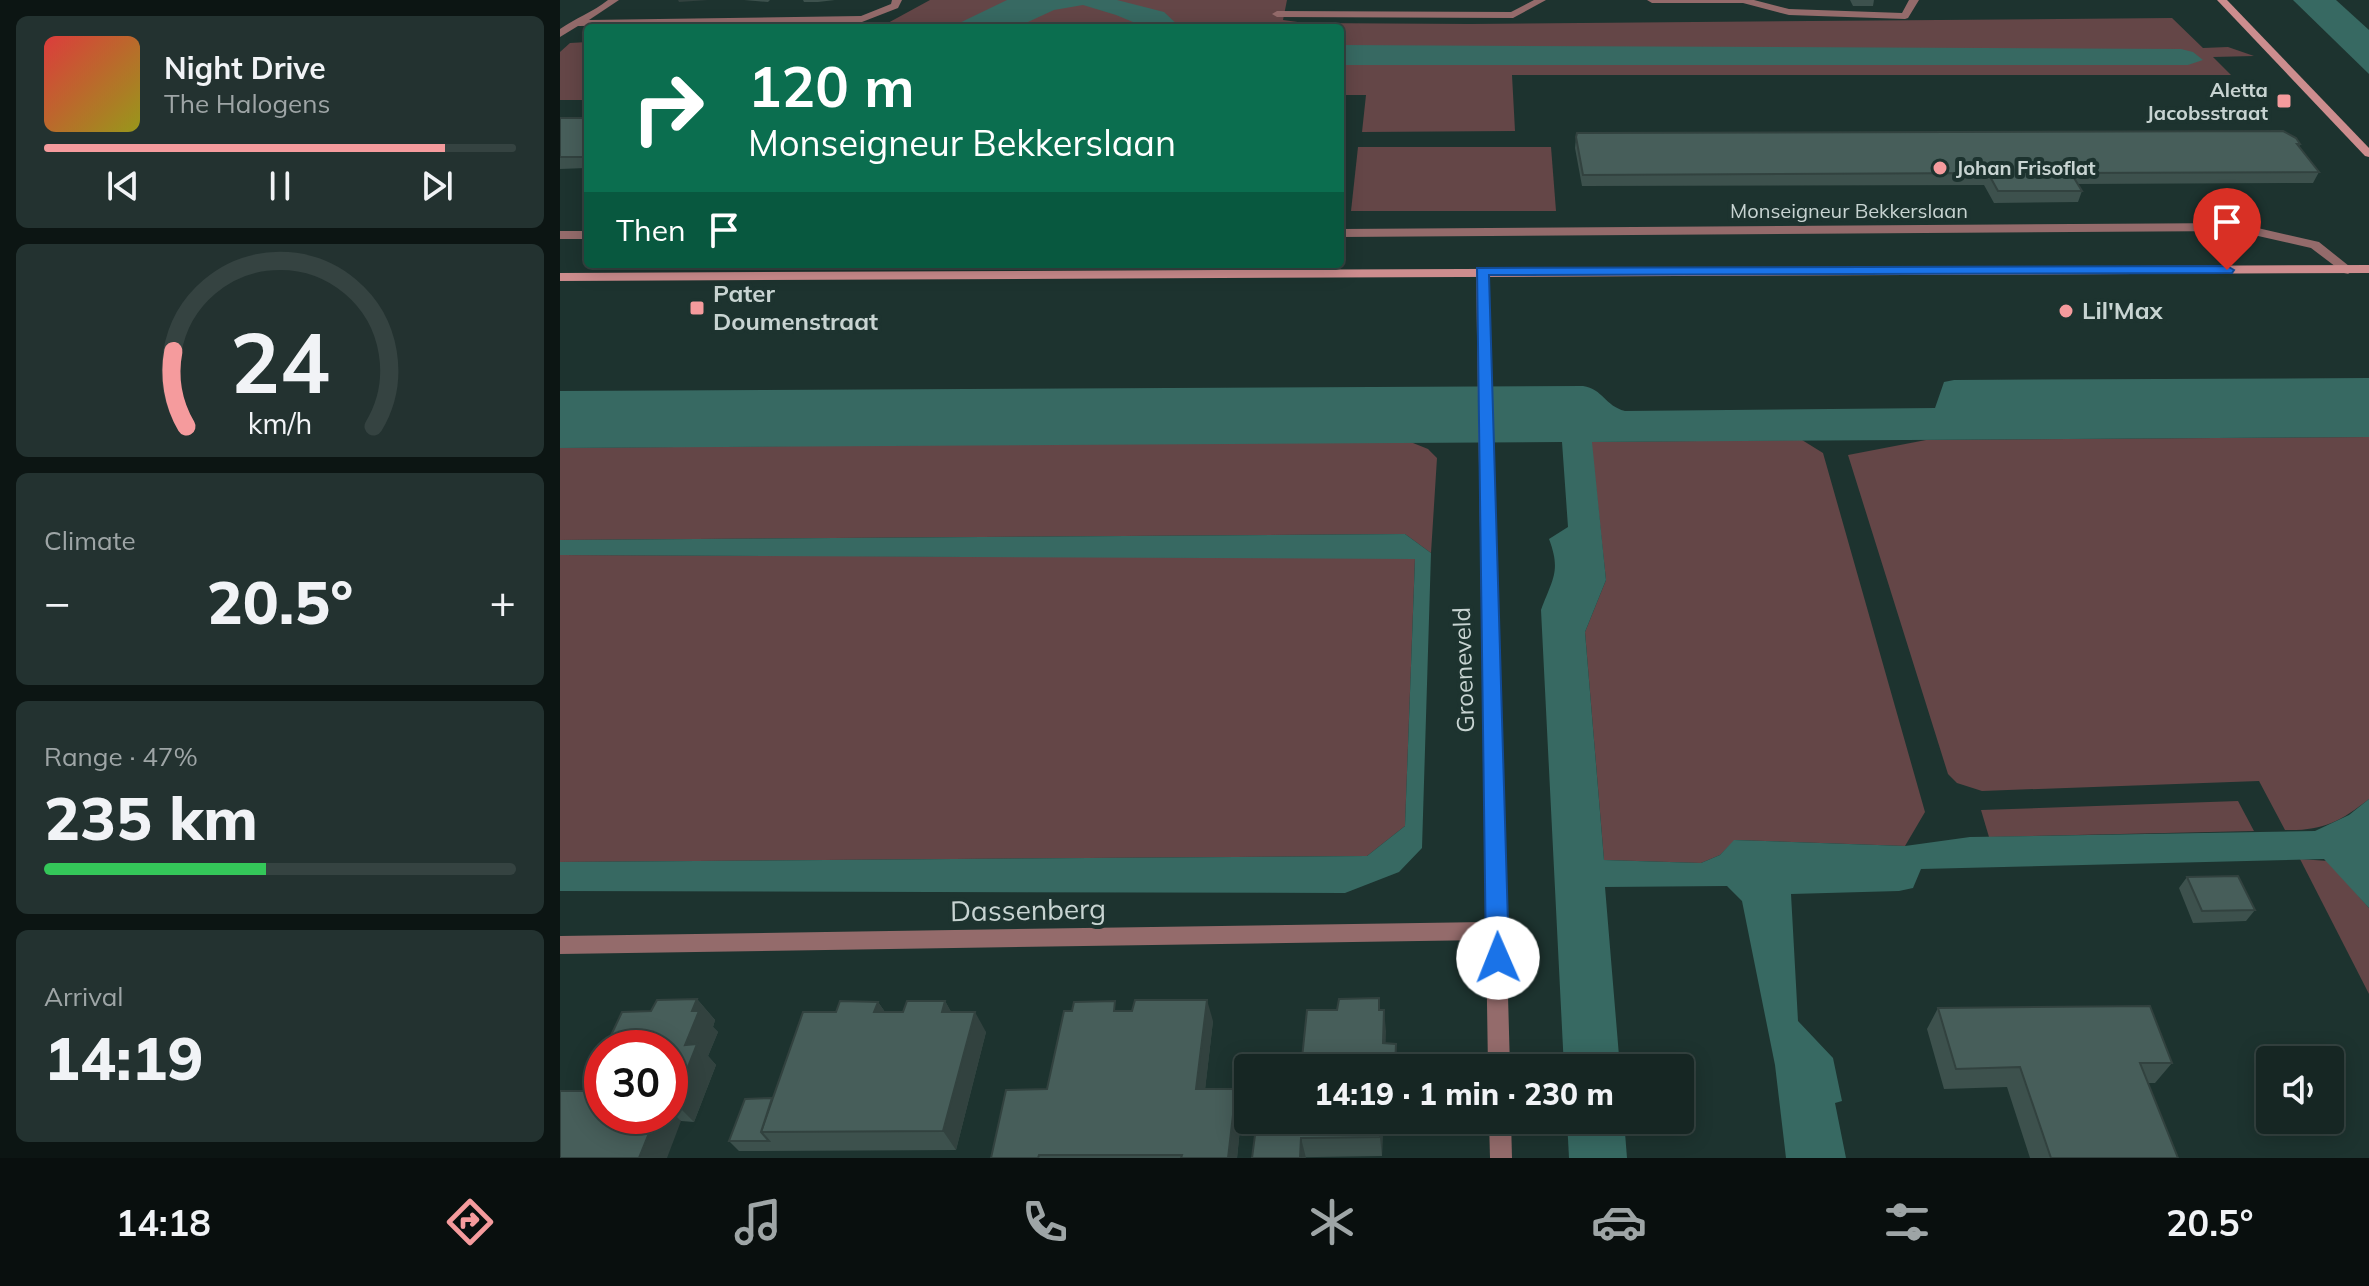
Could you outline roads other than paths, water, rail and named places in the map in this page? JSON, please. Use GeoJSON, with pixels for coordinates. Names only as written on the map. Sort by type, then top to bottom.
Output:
{"type":"FeatureCollection","features":[{"type":"Feature","properties":{"kind":"street"},"geometry":{"type":"LineString","coordinates":[[560,34],[572,23],[600,14],[614,0]]}},
{"type":"Feature","properties":{"kind":"street"},"geometry":{"type":"LineString","coordinates":[[572,23],[862,19],[895,6],[897,0]]}},
{"type":"Feature","properties":{"kind":"street"},"geometry":{"type":"LineString","coordinates":[[1277,14],[1513,15],[1541,0]]}},
{"type":"Feature","properties":{"kind":"street"},"geometry":{"type":"LineString","coordinates":[[1652,0],[1743,0],[1789,12],[1905,16],[1914,0]]}},
{"type":"Feature","properties":{"kind":"street"},"geometry":{"type":"LineString","coordinates":[[2222,0],[2369,154]]}},
{"type":"Feature","properties":{"kind":"street","name":"Monseigneur Bekkerslaan"},"geometry":{"type":"LineString","coordinates":[[1344,233],[2236,227],[2315,245],[2348,270]]}},
{"type":"Feature","properties":{"kind":"street"},"geometry":{"type":"LineString","coordinates":[[560,235],[584,235]]}},
{"type":"Feature","properties":{"kind":"street"},"geometry":{"type":"LineString","coordinates":[[2348,270],[2369,258]]}},
{"type":"Feature","properties":{"kind":"street"},"geometry":{"type":"LineString","coordinates":[[560,277],[2369,269]]}},
{"type":"Feature","properties":{"kind":"street","name":"Groeneveld"},"geometry":{"type":"LineString","coordinates":[[1482,271],[1499,1054]]}},
{"type":"Feature","properties":{"kind":"street","name":"Dassenberg"},"geometry":{"type":"LineString","coordinates":[[560,945],[1497,931]]}},
{"type":"Feature","properties":{"kind":"street"},"geometry":{"type":"LineString","coordinates":[[1500,1134],[1501,1158]]}},
{"type":"Feature","properties":{"kind":"water"},"geometry":{"type":"Polygon","coordinates":[[[1007,0],[1117,0],[1164,12],[1177,24],[1134,24],[1083,5],[1054,10],[1024,24],[957,24],[1007,0]]]}},
{"type":"Feature","properties":{"kind":"water"},"geometry":{"type":"Polygon","coordinates":[[[2293,0],[2336,0],[2369,30],[2369,74],[2293,0]]]}},
{"type":"Feature","properties":{"kind":"water"},"geometry":{"type":"Polygon","coordinates":[[[1344,45],[2181,49],[2193,52],[2203,60],[2188,65],[1344,65],[1344,45]]]}},
{"type":"Feature","properties":{"kind":"water"},"geometry":{"type":"Polygon","coordinates":[[[2369,378],[2369,437],[1592,442],[1606,580],[1585,632],[1604,860],[1701,863],[1720,855],[1734,840],[1905,846],[1970,837],[2315,831],[2349,815],[2369,799],[2369,908],[2324,859],[1921,869],[1913,888],[1899,891],[1791,894],[1798,1021],[1833,1058],[1842,1101],[1835,1103],[1846,1158],[1786,1158],[1775,1065],[1742,901],[1727,886],[1605,887],[1619,1054],[1563,1054],[1541,610],[1555,567],[1549,539],[1568,527],[1562,442],[560,448],[560,391],[1583,386],[1595,390],[1625,411],[1935,408],[1944,382],[2369,378]]]}},
{"type":"Feature","properties":{"kind":"water"},"geometry":{"type":"Polygon","coordinates":[[[1405,534],[1431,553],[1422,848],[1399,872],[1345,893],[560,891],[560,862],[1367,856],[1405,826],[1415,559],[560,555],[560,540],[1405,534]]]}},
{"type":"Feature","properties":{"kind":"water"},"geometry":{"type":"Polygon","coordinates":[[[1568,1134],[1625,1134],[1627,1158],[1569,1158],[1568,1134]]]}},
{"type":"Feature","properties":{"kind":"place","name":"Aletta Jacobsstraat"},"geometry":{"type":"Point","coordinates":[2284,101]}},
{"type":"Feature","properties":{"kind":"place","name":"Johan Frisoflat"},"geometry":{"type":"Point","coordinates":[1940,168]}},
{"type":"Feature","properties":{"kind":"place","name":"Pater Doumenstraat"},"geometry":{"type":"Point","coordinates":[697,308]}},
{"type":"Feature","properties":{"kind":"place","name":"Lil'Max"},"geometry":{"type":"Point","coordinates":[2066,311]}}]}
